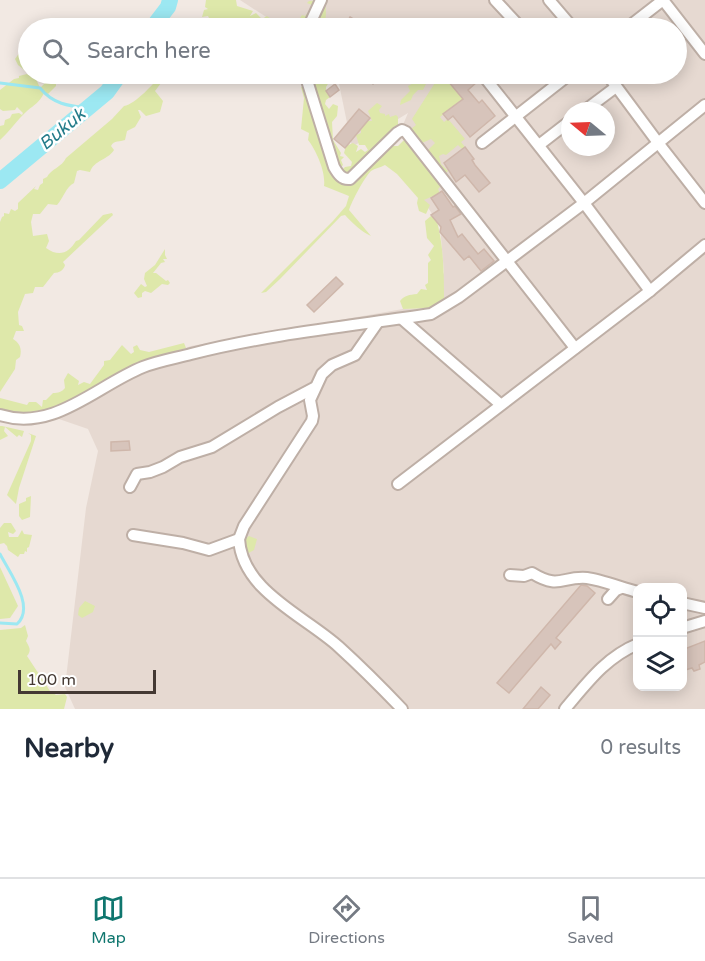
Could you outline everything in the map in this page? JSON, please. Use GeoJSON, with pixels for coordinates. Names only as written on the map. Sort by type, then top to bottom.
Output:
{"type":"FeatureCollection","features":[{"type":"Feature","properties":{"kind":"street"},"geometry":{"type":"LineString","coordinates":[[313,18],[321,0]]}},
{"type":"Feature","properties":{"kind":"street"},"geometry":{"type":"LineString","coordinates":[[495,0],[512,18]]}},
{"type":"Feature","properties":{"kind":"street"},"geometry":{"type":"LineString","coordinates":[[549,0],[564,18]]}},
{"type":"Feature","properties":{"kind":"street"},"geometry":{"type":"LineString","coordinates":[[640,18],[663,0],[677,18]]}},
{"type":"Feature","properties":{"kind":"street"},"geometry":{"type":"LineString","coordinates":[[687,31],[705,54]]}},
{"type":"Feature","properties":{"kind":"street"},"geometry":{"type":"LineString","coordinates":[[308,84],[334,167],[342,177],[350,179],[397,133],[402,130],[406,132],[575,348]]}},
{"type":"Feature","properties":{"kind":"street"},"geometry":{"type":"LineString","coordinates":[[490,84],[650,291]]}},
{"type":"Feature","properties":{"kind":"street"},"geometry":{"type":"LineString","coordinates":[[482,143],[557,84]]}},
{"type":"Feature","properties":{"kind":"street"},"geometry":{"type":"LineString","coordinates":[[614,84],[705,203]]}},
{"type":"Feature","properties":{"kind":"street"},"geometry":{"type":"LineString","coordinates":[[596,102],[616,87]]}},
{"type":"Feature","properties":{"kind":"street"},"geometry":{"type":"LineString","coordinates":[[0,416],[25,420],[53,415],[143,367],[226,345],[431,314],[445,307],[584,203],[705,105]]}},
{"type":"Feature","properties":{"kind":"street"},"geometry":{"type":"LineString","coordinates":[[538,145],[561,128]]}},
{"type":"Feature","properties":{"kind":"street"},"geometry":{"type":"LineString","coordinates":[[398,484],[650,291],[705,245]]}},
{"type":"Feature","properties":{"kind":"street"},"geometry":{"type":"LineString","coordinates":[[402,319],[500,404]]}},
{"type":"Feature","properties":{"kind":"street"},"geometry":{"type":"LineString","coordinates":[[378,322],[355,355],[332,365],[322,374],[310,400],[314,416],[312,421],[244,526],[239,539],[243,562],[258,583],[338,646],[399,708]]}},
{"type":"Feature","properties":{"kind":"street"},"geometry":{"type":"LineString","coordinates":[[130,487],[137,474],[150,472],[180,457],[212,447],[314,388]]}},
{"type":"Feature","properties":{"kind":"street"},"geometry":{"type":"LineString","coordinates":[[133,535],[183,543],[209,550],[239,539]]}},
{"type":"Feature","properties":{"kind":"street"},"geometry":{"type":"LineString","coordinates":[[510,575],[524,576],[532,573],[545,581],[556,583],[587,579],[633,591]]}},
{"type":"Feature","properties":{"kind":"street"},"geometry":{"type":"LineString","coordinates":[[608,599],[621,588]]}},
{"type":"Feature","properties":{"kind":"street"},"geometry":{"type":"LineString","coordinates":[[687,604],[705,608]]}},
{"type":"Feature","properties":{"kind":"street"},"geometry":{"type":"LineString","coordinates":[[687,626],[705,621]]}},
{"type":"Feature","properties":{"kind":"street"},"geometry":{"type":"LineString","coordinates":[[566,709],[596,672],[613,657],[633,647]]}},
{"type":"Feature","properties":{"kind":"shaded area"},"geometry":{"type":"Polygon","coordinates":[[[240,0],[705,0],[705,709],[75,709],[65,687],[86,508],[98,451],[88,429],[59,419],[53,415],[53,407],[88,391],[124,370],[191,346],[403,309],[431,308],[444,272],[440,226],[423,200],[440,192],[437,189],[441,186],[399,134],[408,113],[352,147],[339,84],[687,84],[687,18],[268,18],[240,0]]]}},
{"type":"Feature","properties":{"kind":"green space"},"geometry":{"type":"Polygon","coordinates":[[[206,0],[236,0],[237,6],[253,11],[250,16],[256,13],[261,18],[202,17],[204,10],[208,9],[205,7],[206,0]]]}},
{"type":"Feature","properties":{"kind":"green space"},"geometry":{"type":"Polygon","coordinates":[[[325,0],[325,18],[300,18],[309,11],[312,12],[314,6],[307,3],[309,1],[325,0]]]}},
{"type":"Feature","properties":{"kind":"green space"},"geometry":{"type":"Polygon","coordinates":[[[18,78],[18,84],[38,84],[40,88],[44,84],[56,84],[56,86],[48,94],[44,93],[39,101],[23,114],[0,140],[0,126],[4,125],[5,120],[12,114],[22,115],[23,113],[17,107],[15,110],[0,109],[0,90],[18,78]]]}},
{"type":"Feature","properties":{"kind":"green space"},"geometry":{"type":"Polygon","coordinates":[[[153,84],[160,84],[155,91],[163,101],[160,112],[146,116],[138,110],[141,117],[135,127],[127,131],[125,140],[112,144],[114,150],[90,172],[77,171],[74,183],[57,205],[48,204],[40,214],[33,214],[31,222],[33,236],[47,234],[49,241],[46,248],[56,253],[70,248],[103,215],[112,213],[113,215],[63,262],[65,265],[62,270],[54,273],[43,287],[35,287],[33,293],[25,294],[18,312],[19,325],[24,331],[16,331],[13,339],[20,346],[20,357],[16,360],[15,369],[0,392],[0,222],[2,217],[4,213],[9,214],[11,209],[15,211],[18,209],[18,203],[36,186],[34,189],[38,190],[43,179],[124,106],[153,84]]]}},
{"type":"Feature","properties":{"kind":"green space"},"geometry":{"type":"Polygon","coordinates":[[[304,84],[328,84],[326,87],[330,97],[325,104],[329,109],[333,104],[338,106],[337,116],[332,122],[333,140],[341,153],[340,156],[344,157],[341,160],[342,170],[351,166],[352,162],[344,153],[346,146],[353,143],[358,146],[356,152],[361,149],[365,152],[368,150],[365,145],[359,145],[356,135],[361,133],[361,128],[368,121],[372,121],[368,111],[377,103],[382,106],[380,113],[385,116],[389,114],[390,117],[396,115],[398,117],[398,125],[394,127],[397,131],[391,146],[398,146],[404,140],[441,186],[438,189],[440,193],[424,200],[430,205],[426,214],[419,211],[418,198],[397,174],[385,165],[373,170],[362,184],[349,210],[371,236],[345,215],[341,216],[280,279],[266,292],[261,293],[333,221],[346,206],[349,196],[324,186],[322,168],[308,140],[309,133],[301,129],[304,98],[301,87],[304,84]]]}},
{"type":"Feature","properties":{"kind":"green space"},"geometry":{"type":"Polygon","coordinates":[[[426,84],[423,90],[418,90],[413,95],[411,100],[400,105],[401,100],[410,91],[408,86],[426,84]]]}},
{"type":"Feature","properties":{"kind":"green space"},"geometry":{"type":"Polygon","coordinates":[[[434,84],[450,84],[463,99],[440,117],[444,122],[448,119],[465,139],[461,142],[465,147],[462,149],[458,145],[446,155],[439,156],[441,164],[448,171],[446,173],[428,150],[435,143],[431,139],[422,143],[411,129],[416,125],[412,119],[434,84]]]}},
{"type":"Feature","properties":{"kind":"green space"},"geometry":{"type":"Polygon","coordinates":[[[431,216],[436,218],[441,239],[444,304],[431,308],[403,309],[400,301],[409,295],[417,294],[421,289],[427,290],[425,285],[428,283],[428,263],[431,260],[428,255],[434,246],[427,238],[425,221],[431,216]]]}},
{"type":"Feature","properties":{"kind":"green space"},"geometry":{"type":"Polygon","coordinates":[[[165,249],[167,259],[163,259],[165,262],[161,263],[153,273],[170,283],[162,284],[151,293],[145,291],[142,297],[138,298],[134,293],[141,284],[147,286],[144,279],[145,273],[155,265],[165,249]]]}},
{"type":"Feature","properties":{"kind":"green space"},"geometry":{"type":"Polygon","coordinates":[[[184,343],[186,348],[124,370],[49,410],[17,414],[0,409],[0,398],[27,405],[29,402],[36,402],[42,407],[43,400],[65,388],[64,380],[68,373],[79,381],[78,385],[84,382],[90,384],[104,365],[104,361],[110,360],[122,345],[131,354],[134,352],[133,347],[137,345],[140,350],[149,352],[184,343]]]}},
{"type":"Feature","properties":{"kind":"green space"},"geometry":{"type":"Polygon","coordinates":[[[0,426],[2,426],[24,431],[22,437],[19,435],[17,437],[5,427],[4,431],[8,436],[0,440],[0,426]]]}},
{"type":"Feature","properties":{"kind":"green space"},"geometry":{"type":"Polygon","coordinates":[[[28,433],[36,436],[16,504],[7,495],[31,441],[31,435],[28,433]]]}},
{"type":"Feature","properties":{"kind":"green space"},"geometry":{"type":"Polygon","coordinates":[[[31,496],[30,517],[22,520],[19,516],[19,504],[31,496]]]}},
{"type":"Feature","properties":{"kind":"green space"},"geometry":{"type":"Polygon","coordinates":[[[4,523],[11,523],[16,531],[13,534],[8,532],[9,537],[18,537],[22,530],[24,534],[32,535],[27,552],[25,551],[18,557],[8,550],[4,543],[0,544],[0,528],[4,523]]]}},
{"type":"Feature","properties":{"kind":"green space"},"geometry":{"type":"Polygon","coordinates":[[[249,536],[257,539],[254,550],[247,554],[244,540],[249,536]]]}},
{"type":"Feature","properties":{"kind":"green space"},"geometry":{"type":"Polygon","coordinates":[[[0,567],[18,606],[10,618],[0,619],[0,567]]]}},
{"type":"Feature","properties":{"kind":"green space"},"geometry":{"type":"Polygon","coordinates":[[[85,601],[95,606],[93,612],[82,618],[78,615],[79,608],[85,601]]]}},
{"type":"Feature","properties":{"kind":"green space"},"geometry":{"type":"Polygon","coordinates":[[[25,625],[28,636],[26,641],[30,650],[27,656],[50,691],[56,695],[65,694],[67,697],[64,709],[0,709],[0,630],[21,628],[25,625]]]}},
{"type":"Feature","properties":{"kind":"building"},"geometry":{"type":"Polygon","coordinates":[[[335,84],[339,90],[330,97],[326,91],[335,84]]]}},
{"type":"Feature","properties":{"kind":"building"},"geometry":{"type":"Polygon","coordinates":[[[450,84],[475,84],[468,90],[479,103],[482,100],[495,116],[470,137],[453,116],[448,120],[443,114],[463,99],[450,84]]]}},
{"type":"Feature","properties":{"kind":"building"},"geometry":{"type":"Polygon","coordinates":[[[359,109],[370,118],[345,148],[334,139],[359,109]]]}},
{"type":"Feature","properties":{"kind":"building"},"geometry":{"type":"Polygon","coordinates":[[[465,147],[474,159],[472,160],[475,165],[490,183],[479,192],[465,175],[456,182],[444,163],[465,147]]]}},
{"type":"Feature","properties":{"kind":"building"},"geometry":{"type":"Polygon","coordinates":[[[442,191],[461,214],[450,220],[458,237],[462,234],[478,254],[484,249],[494,261],[481,271],[469,256],[464,260],[440,232],[441,227],[431,215],[439,210],[431,198],[442,191]]]}},
{"type":"Feature","properties":{"kind":"building"},"geometry":{"type":"Polygon","coordinates":[[[336,277],[343,284],[314,312],[307,305],[336,277]]]}},
{"type":"Feature","properties":{"kind":"building"},"geometry":{"type":"Polygon","coordinates":[[[129,441],[130,450],[111,451],[111,442],[129,441]]]}},
{"type":"Feature","properties":{"kind":"building"},"geometry":{"type":"Polygon","coordinates":[[[581,585],[587,586],[595,593],[556,638],[561,642],[555,649],[551,644],[509,693],[497,683],[581,585]]]}},
{"type":"Feature","properties":{"kind":"building"},"geometry":{"type":"Polygon","coordinates":[[[705,641],[705,662],[699,665],[700,669],[687,670],[687,648],[705,641]]]}},
{"type":"Feature","properties":{"kind":"building"},"geometry":{"type":"Polygon","coordinates":[[[541,687],[550,695],[538,709],[523,709],[541,687]]]}},
{"type":"Feature","properties":{"kind":"waterway","name":"Bukuk"},"geometry":{"type":"LineString","coordinates":[[160,18],[170,0]]}},
{"type":"Feature","properties":{"kind":"waterway"},"geometry":{"type":"LineString","coordinates":[[0,83],[40,88],[50,98],[61,103],[88,108]]}},
{"type":"Feature","properties":{"kind":"waterway","name":"Bukuk"},"geometry":{"type":"LineString","coordinates":[[0,181],[107,92],[113,84]]}},
{"type":"Feature","properties":{"kind":"waterway"},"geometry":{"type":"LineString","coordinates":[[0,554],[19,589],[24,608],[17,624],[0,623]]}}]}
